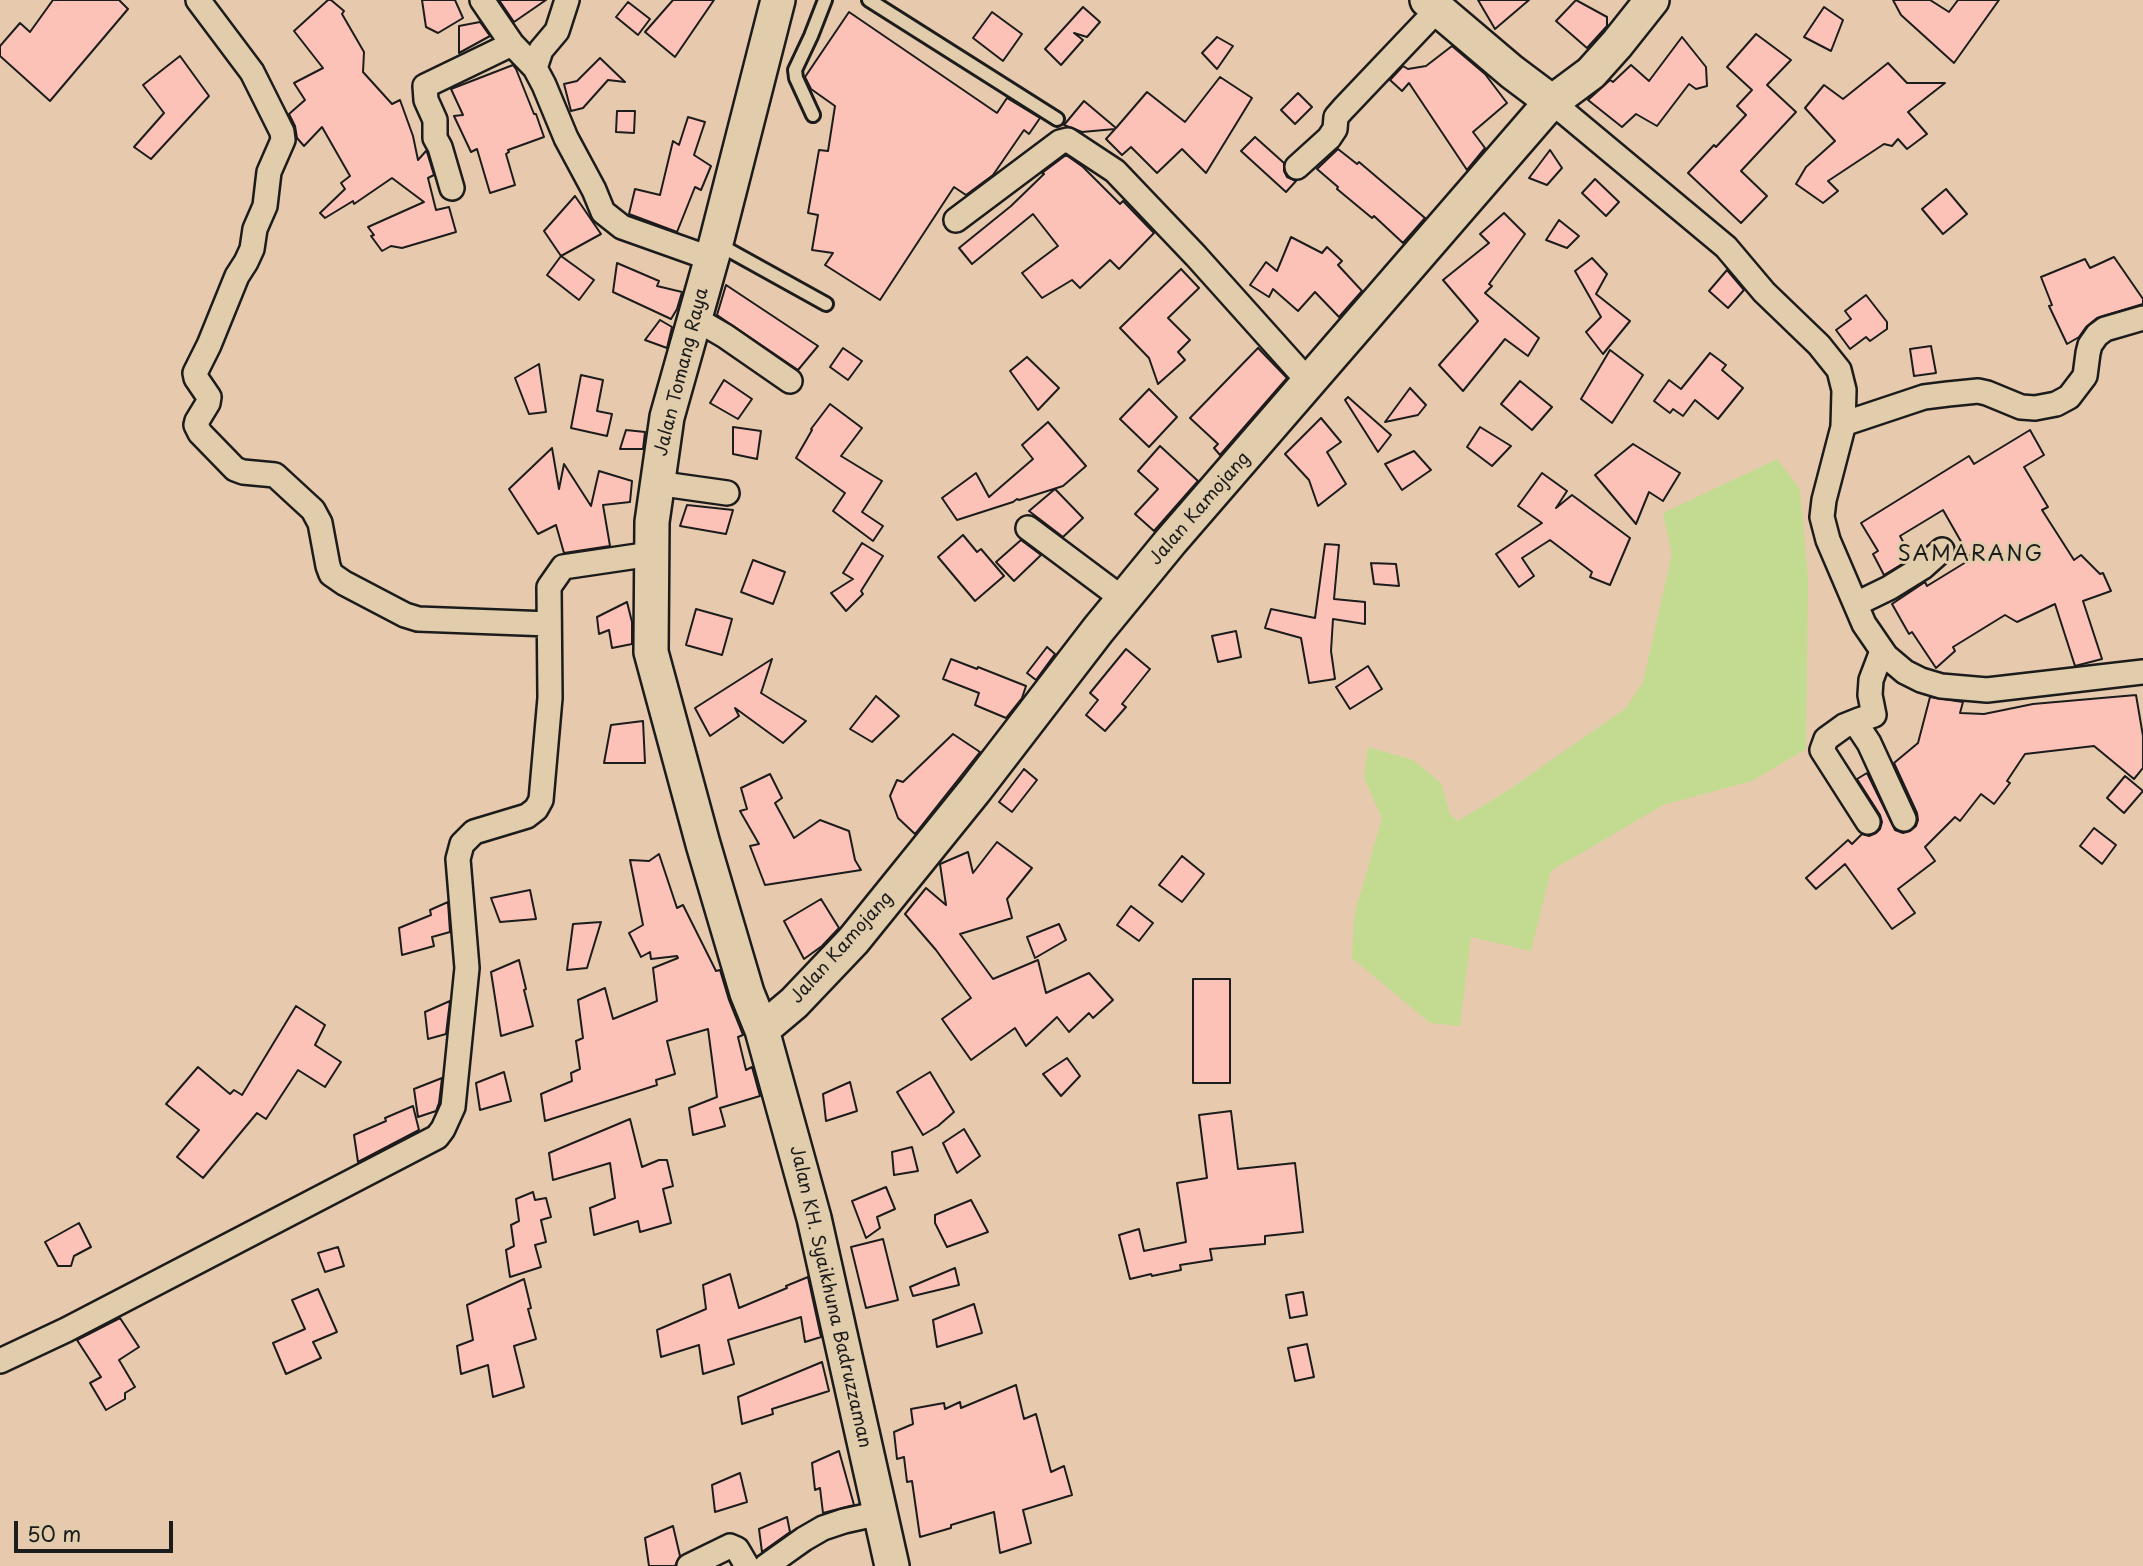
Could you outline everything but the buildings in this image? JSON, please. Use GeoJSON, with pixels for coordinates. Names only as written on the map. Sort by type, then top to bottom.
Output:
{"type":"FeatureCollection","features":[{"type":"Feature","properties":{"kind":"main road","name":"Jalan Tomang Raya"},"geometry":{"type":"LineString","coordinates":[[762,1030],[747,993],[657,678],[650,641],[651,554],[656,483],[667,417],[714,251],[778,0]]}},
{"type":"Feature","properties":{"kind":"main road","name":"Jalan Kamojang"},"geometry":{"type":"LineString","coordinates":[[762,1030],[794,1003],[853,941],[1171,541],[1552,102],[1591,73],[1652,0]]}},
{"type":"Feature","properties":{"kind":"main road"},"geometry":{"type":"LineString","coordinates":[[1432,5],[1552,102]]}},
{"type":"Feature","properties":{"kind":"main road","name":"Jalan KH. Syaikhuna Badruzzaman"},"geometry":{"type":"LineString","coordinates":[[762,1030],[814,1218],[892,1566]]}},
{"type":"Feature","properties":{"kind":"street"},"geometry":{"type":"LineString","coordinates":[[198,0],[252,72],[282,132],[283,140],[270,172],[265,206],[255,229],[252,249],[237,276],[195,373],[209,397],[196,425],[200,433],[235,469],[275,475],[313,510],[320,523],[331,574],[344,583],[418,619],[550,624]]}},
{"type":"Feature","properties":{"kind":"street"},"geometry":{"type":"LineString","coordinates":[[482,0],[512,44],[536,68],[566,138],[603,212],[622,227],[714,251]]}},
{"type":"Feature","properties":{"kind":"street"},"geometry":{"type":"LineString","coordinates":[[536,68],[541,50],[557,31],[567,0]]}},
{"type":"Feature","properties":{"kind":"street"},"geometry":{"type":"LineString","coordinates":[[1297,167],[1329,138],[1335,129],[1336,117],[1432,5]]}},
{"type":"Feature","properties":{"kind":"street"},"geometry":{"type":"LineString","coordinates":[[452,188],[435,138],[435,120],[426,100],[425,86],[512,44]]}},
{"type":"Feature","properties":{"kind":"street"},"geometry":{"type":"LineString","coordinates":[[1552,102],[1710,232],[1764,292],[1819,345],[1839,370],[1843,381],[1843,424],[1822,517],[1828,540],[1864,624],[1882,651],[1905,672],[1921,680],[1941,686],[1987,690],[2143,672]]}},
{"type":"Feature","properties":{"kind":"street"},"geometry":{"type":"LineString","coordinates":[[956,220],[1041,155],[1060,142],[1068,140],[1115,171],[1310,382]]}},
{"type":"Feature","properties":{"kind":"street"},"geometry":{"type":"LineString","coordinates":[[694,318],[790,381]]}},
{"type":"Feature","properties":{"kind":"street"},"geometry":{"type":"LineString","coordinates":[[1843,424],[1924,397],[1979,391],[2021,407],[2035,408],[2056,404],[2069,397],[2085,376],[2090,345],[2097,335],[2105,329],[2143,318]]}},
{"type":"Feature","properties":{"kind":"street"},"geometry":{"type":"LineString","coordinates":[[656,483],[727,493]]}},
{"type":"Feature","properties":{"kind":"street"},"geometry":{"type":"LineString","coordinates":[[1028,528],[1123,599]]}},
{"type":"Feature","properties":{"kind":"street"},"geometry":{"type":"LineString","coordinates":[[1856,604],[1923,567],[1942,550]]}},
{"type":"Feature","properties":{"kind":"street"},"geometry":{"type":"LineString","coordinates":[[0,1361],[66,1330],[438,1137],[453,1107],[467,978],[458,859],[462,844],[474,832],[527,816],[536,809],[541,800],[550,698],[548,592],[552,580],[563,567],[651,554]]}},
{"type":"Feature","properties":{"kind":"street"},"geometry":{"type":"LineString","coordinates":[[1868,822],[1822,750],[1826,739],[1844,726],[1874,715],[1870,695],[1871,680],[1882,651]]}},
{"type":"Feature","properties":{"kind":"street"},"geometry":{"type":"LineString","coordinates":[[1859,720],[1857,724],[1869,743],[1904,819]]}},
{"type":"Feature","properties":{"kind":"street"},"geometry":{"type":"LineString","coordinates":[[766,1566],[823,1528],[880,1513]]}},
{"type":"Feature","properties":{"kind":"street"},"geometry":{"type":"LineString","coordinates":[[689,1566],[730,1546],[737,1549],[747,1566]]}},
{"type":"Feature","properties":{"kind":"lane"},"geometry":{"type":"LineString","coordinates":[[813,115],[795,70],[825,0]]}},
{"type":"Feature","properties":{"kind":"lane"},"geometry":{"type":"LineString","coordinates":[[869,0],[1057,119]]}},
{"type":"Feature","properties":{"kind":"lane"},"geometry":{"type":"LineString","coordinates":[[714,251],[826,304]]}},
{"type":"Feature","properties":{"kind":"green space"},"geometry":{"type":"Polygon","coordinates":[[[1777,459],[1800,489],[1808,579],[1806,749],[1752,781],[1663,805],[1551,871],[1531,951],[1471,937],[1460,1026],[1430,1023],[1352,958],[1354,916],[1382,818],[1364,778],[1368,747],[1413,760],[1441,783],[1450,814],[1458,821],[1507,791],[1626,708],[1643,682],[1672,554],[1663,513],[1777,459]]]}},
{"type":"Feature","properties":{"kind":"district","name":"SAMARANG"},"geometry":{"type":"Point","coordinates":[1971,555]}}]}
